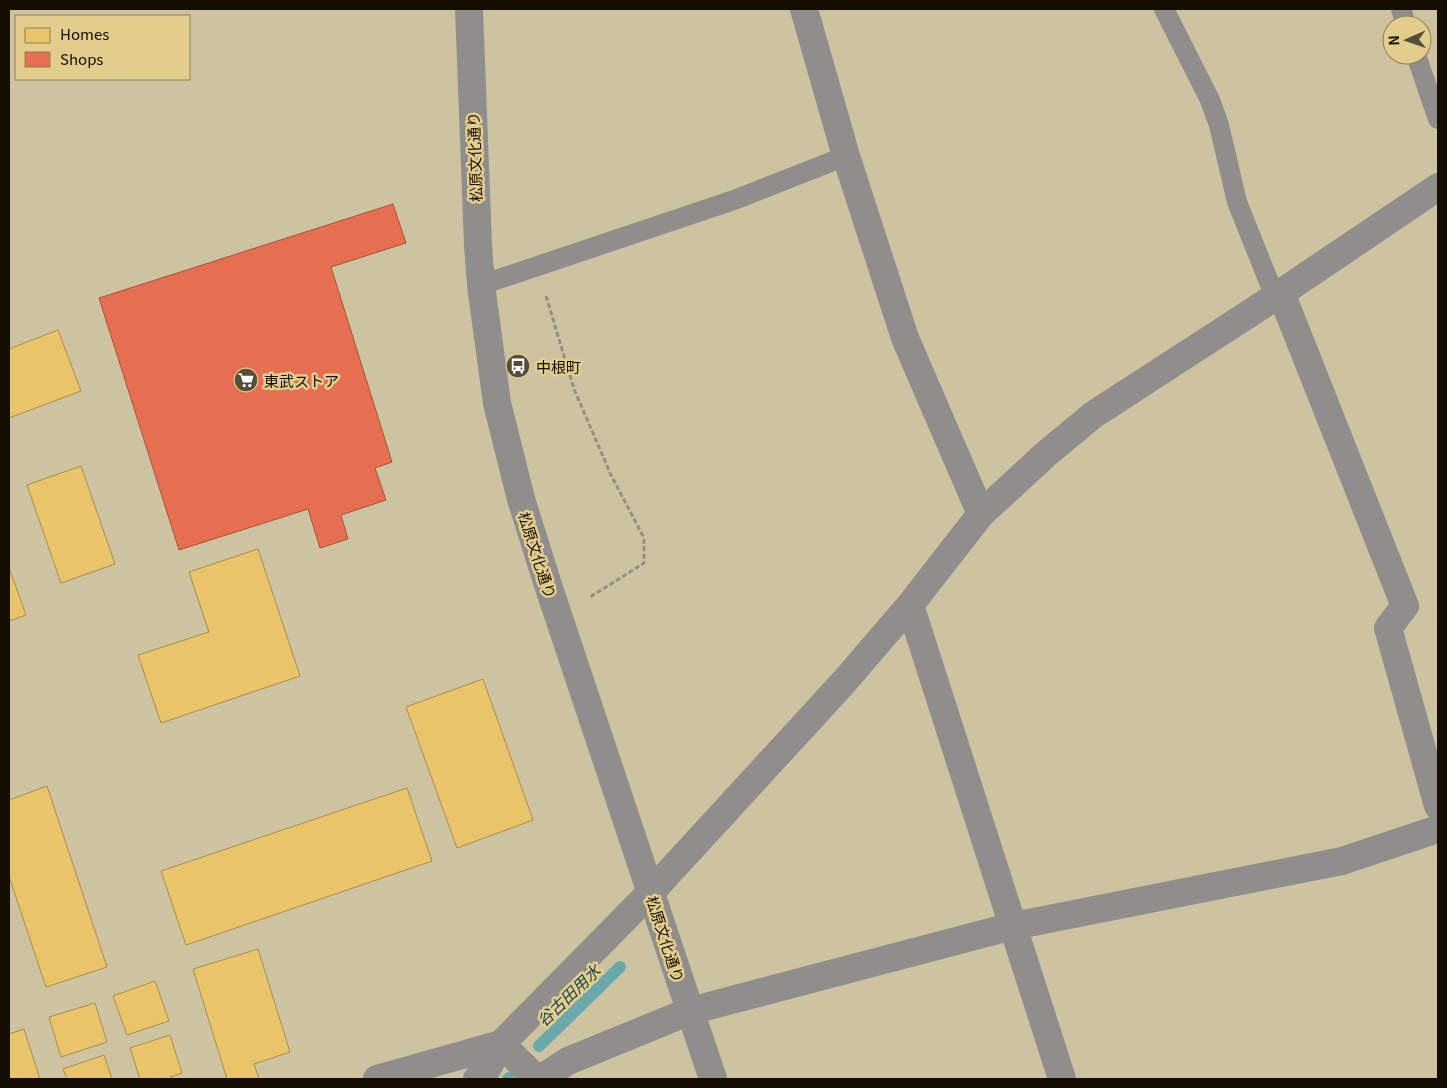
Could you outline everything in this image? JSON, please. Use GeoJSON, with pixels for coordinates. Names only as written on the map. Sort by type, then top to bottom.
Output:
{"type":"FeatureCollection","features":[{"type":"Feature","properties":{"kind":"street","name":"松原文化通り"},"geometry":{"type":"LineString","coordinates":[[468,9],[481,285],[498,403],[521,499],[548,585],[713,1079]]}},
{"type":"Feature","properties":{"kind":"street"},"geometry":{"type":"LineString","coordinates":[[804,9],[846,156],[905,338],[981,514]]}},
{"type":"Feature","properties":{"kind":"street"},"geometry":{"type":"LineString","coordinates":[[477,1079],[487,1069],[501,1044],[651,892],[843,684],[910,605],[981,514],[1046,454],[1093,415],[1278,295],[1438,187]]}},
{"type":"Feature","properties":{"kind":"street"},"geometry":{"type":"LineString","coordinates":[[1278,295],[1405,606],[1388,628],[1438,806]]}},
{"type":"Feature","properties":{"kind":"street"},"geometry":{"type":"LineString","coordinates":[[910,605],[1062,1079]]}},
{"type":"Feature","properties":{"kind":"street"},"geometry":{"type":"LineString","coordinates":[[501,1044],[538,1079],[568,1061],[690,1010],[1013,926],[1342,861],[1438,829]]}},
{"type":"Feature","properties":{"kind":"street"},"geometry":{"type":"LineString","coordinates":[[377,1079],[501,1044]]}},
{"type":"Feature","properties":{"kind":"lane"},"geometry":{"type":"LineString","coordinates":[[1164,9],[1210,100],[1219,125],[1237,202],[1278,295]]}},
{"type":"Feature","properties":{"kind":"lane"},"geometry":{"type":"LineString","coordinates":[[1419,65],[1438,119]]}},
{"type":"Feature","properties":{"kind":"lane"},"geometry":{"type":"LineString","coordinates":[[481,285],[734,200],[846,156]]}},
{"type":"Feature","properties":{"kind":"path"},"geometry":{"type":"LineString","coordinates":[[538,266],[574,390],[612,475],[644,538],[644,564],[589,598]]}},
{"type":"Feature","properties":{"kind":"building: Homes"},"geometry":{"type":"Polygon","coordinates":[[[58,330],[81,391],[9,418],[9,349],[58,330]]]}},
{"type":"Feature","properties":{"kind":"building: Homes"},"geometry":{"type":"Polygon","coordinates":[[[81,466],[115,564],[61,583],[27,485],[81,466]]]}},
{"type":"Feature","properties":{"kind":"building: Homes"},"geometry":{"type":"Polygon","coordinates":[[[258,549],[300,676],[161,723],[138,655],[209,632],[189,572],[258,549]]]}},
{"type":"Feature","properties":{"kind":"building: Homes"},"geometry":{"type":"Polygon","coordinates":[[[9,568],[26,615],[9,621],[9,568]]]}},
{"type":"Feature","properties":{"kind":"building: Homes"},"geometry":{"type":"Polygon","coordinates":[[[483,679],[533,820],[457,848],[406,707],[483,679]]]}},
{"type":"Feature","properties":{"kind":"building: Homes"},"geometry":{"type":"Polygon","coordinates":[[[47,786],[107,967],[46,987],[9,876],[9,800],[47,786]]]}},
{"type":"Feature","properties":{"kind":"building: Homes"},"geometry":{"type":"Polygon","coordinates":[[[407,788],[432,861],[186,945],[161,871],[407,788]]]}},
{"type":"Feature","properties":{"kind":"building: Homes"},"geometry":{"type":"Polygon","coordinates":[[[258,949],[290,1052],[254,1064],[259,1079],[227,1079],[193,969],[258,949]]]}},
{"type":"Feature","properties":{"kind":"building: Homes"},"geometry":{"type":"Polygon","coordinates":[[[155,981],[169,1021],[127,1035],[113,996],[155,981]]]}},
{"type":"Feature","properties":{"kind":"building: Homes"},"geometry":{"type":"Polygon","coordinates":[[[95,1003],[107,1042],[61,1057],[49,1017],[95,1003]]]}},
{"type":"Feature","properties":{"kind":"building: Homes"},"geometry":{"type":"Polygon","coordinates":[[[24,1029],[40,1079],[9,1079],[9,1034],[24,1029]]]}},
{"type":"Feature","properties":{"kind":"building: Homes"},"geometry":{"type":"Polygon","coordinates":[[[170,1035],[182,1073],[170,1077],[170,1079],[140,1079],[130,1048],[170,1035]]]}},
{"type":"Feature","properties":{"kind":"building: Homes"},"geometry":{"type":"Polygon","coordinates":[[[104,1055],[112,1079],[67,1079],[63,1069],[104,1055]]]}},
{"type":"Feature","properties":{"kind":"building: Shops","name":"東武ストア"},"geometry":{"type":"Polygon","coordinates":[[[393,204],[406,243],[331,267],[392,462],[375,468],[386,500],[341,515],[348,539],[320,548],[308,509],[179,550],[99,298],[393,204]]]}},
{"type":"Feature","properties":{"kind":"waterway","name":"谷古田用水"},"geometry":{"type":"LineString","coordinates":[[539,1046],[620,967]]}},
{"type":"Feature","properties":{"kind":"place","name":"中根町"},"geometry":{"type":"Point","coordinates":[518,366]}},
{"type":"Feature","properties":{"kind":"place","name":"東武ストア"},"geometry":{"type":"Point","coordinates":[246,380]}}]}
